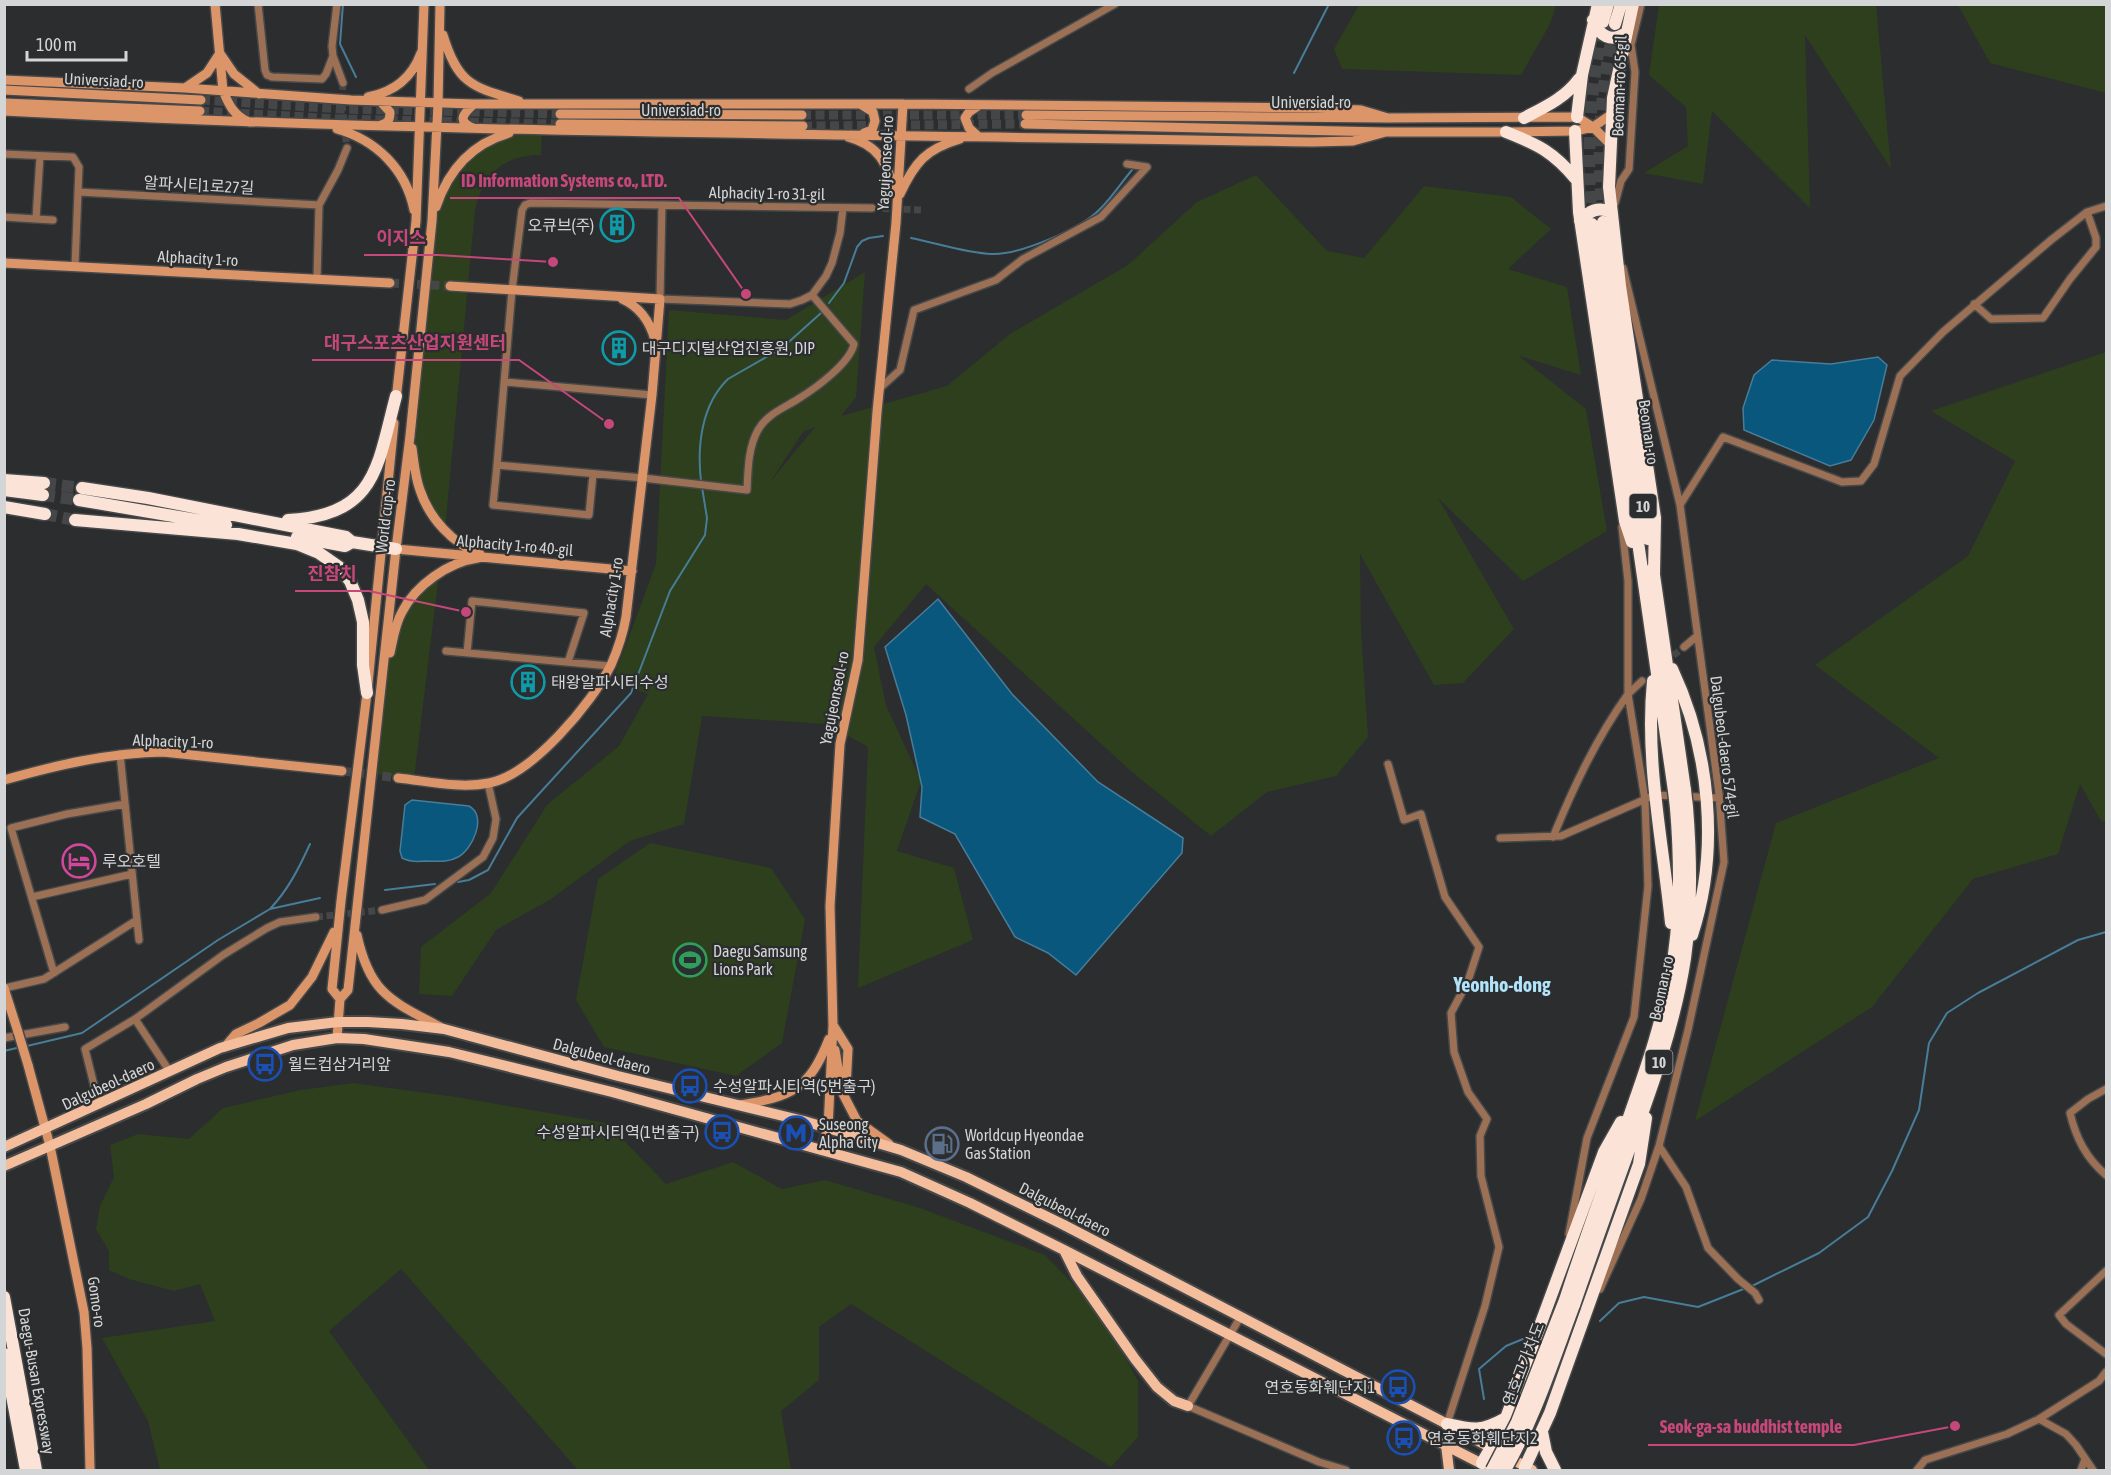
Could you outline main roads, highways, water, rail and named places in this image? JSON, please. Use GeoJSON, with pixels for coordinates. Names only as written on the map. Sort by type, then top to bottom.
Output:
{"type":"FeatureCollection","features":[{"type":"Feature","properties":{"kind":"highway"},"geometry":{"type":"LineString","coordinates":[[1598,4],[1604,22]]}},
{"type":"Feature","properties":{"kind":"highway"},"geometry":{"type":"LineString","coordinates":[[1524,118],[1555,102],[1571,90],[1582,75],[1604,22],[1608,4]]}},
{"type":"Feature","properties":{"kind":"highway"},"geometry":{"type":"LineString","coordinates":[[1621,4],[1597,29],[1604,36],[1615,38],[1626,33]]}},
{"type":"Feature","properties":{"kind":"highway"},"geometry":{"type":"LineString","coordinates":[[1633,4],[1616,81],[1610,144],[1597,220],[1613,447],[1625,521],[1648,573]]}},
{"type":"Feature","properties":{"kind":"highway"},"geometry":{"type":"LineString","coordinates":[[1577,117],[1582,75]]}},
{"type":"Feature","properties":{"kind":"highway"},"geometry":{"type":"LineString","coordinates":[[1575,131],[1576,179]]}},
{"type":"Feature","properties":{"kind":"highway"},"geometry":{"type":"LineString","coordinates":[[1506,132],[1542,147],[1555,156],[1576,179],[1597,220],[1655,518],[1648,573]]}},
{"type":"Feature","properties":{"kind":"highway","name":"Beoman-ro"},"geometry":{"type":"LineString","coordinates":[[1569,1302],[1644,1091],[1668,1032],[1691,872],[1597,220]]}},
{"type":"Feature","properties":{"kind":"highway"},"geometry":{"type":"LineString","coordinates":[[270,521],[313,518],[329,514],[351,502],[360,494],[375,475],[396,396]]}},
{"type":"Feature","properties":{"kind":"highway"},"geometry":{"type":"LineString","coordinates":[[4,480],[44,489],[4,490]]}},
{"type":"Feature","properties":{"kind":"highway"},"geometry":{"type":"LineString","coordinates":[[352,542],[345,546],[81,494],[270,521],[346,537],[352,542],[396,549]]}},
{"type":"Feature","properties":{"kind":"highway"},"geometry":{"type":"LineString","coordinates":[[4,507],[45,514]]}},
{"type":"Feature","properties":{"kind":"highway"},"geometry":{"type":"LineString","coordinates":[[75,520],[238,534],[297,544],[320,553],[344,573],[358,600],[363,622],[363,665],[367,693]]}},
{"type":"Feature","properties":{"kind":"highway"},"geometry":{"type":"LineString","coordinates":[[1661,658],[1651,706],[1650,797],[1665,863],[1680,956]]}},
{"type":"Feature","properties":{"kind":"highway"},"geometry":{"type":"LineString","coordinates":[[1661,658],[1684,694],[1714,798],[1706,875],[1699,913],[1680,956]]}},
{"type":"Feature","properties":{"kind":"highway"},"geometry":{"type":"LineString","coordinates":[[1487,1469],[1491,1448],[1506,1418],[1604,1152],[1644,1091]]}},
{"type":"Feature","properties":{"kind":"highway"},"geometry":{"type":"LineString","coordinates":[[1526,1469],[1580,1332],[1639,1164],[1644,1091]]}},
{"type":"Feature","properties":{"kind":"highway","name":"Daegu-Busan Expressway"},"geometry":{"type":"LineString","coordinates":[[4,1298],[36,1470]]}},
{"type":"Feature","properties":{"kind":"highway","name":"연호고가차도"},"geometry":{"type":"LineString","coordinates":[[1487,1469],[1522,1412],[1569,1302]]}},
{"type":"Feature","properties":{"kind":"highway","name":"연호고가차도"},"geometry":{"type":"LineString","coordinates":[[1505,1470],[1536,1406],[1569,1302]]}},
{"type":"Feature","properties":{"kind":"highway","name":"Daegu-Busan Expressway"},"geometry":{"type":"LineString","coordinates":[[4,1354],[26,1470]]}},
{"type":"Feature","properties":{"kind":"highway"},"geometry":{"type":"LineString","coordinates":[[1447,1424],[1474,1430],[1489,1427],[1506,1418]]}},
{"type":"Feature","properties":{"kind":"highway"},"geometry":{"type":"LineString","coordinates":[[1542,1432],[1546,1452],[1555,1470]]}},
{"type":"Feature","properties":{"kind":"main road"},"geometry":{"type":"LineString","coordinates":[[215,4],[223,92],[228,104],[239,118],[254,124]]}},
{"type":"Feature","properties":{"kind":"main road","name":"World cup-ro"},"geometry":{"type":"LineString","coordinates":[[340,999],[332,989],[335,957],[367,693],[396,396],[416,221],[424,4]]}},
{"type":"Feature","properties":{"kind":"main road"},"geometry":{"type":"LineString","coordinates":[[440,4],[441,27],[449,56],[463,77],[488,92],[527,103]]}},
{"type":"Feature","properties":{"kind":"main road","name":"World cup-ro"},"geometry":{"type":"LineString","coordinates":[[337,1038],[340,999],[348,990],[410,436],[432,221],[441,27]]}},
{"type":"Feature","properties":{"kind":"main road"},"geometry":{"type":"LineString","coordinates":[[351,100],[389,91],[397,86],[413,70],[423,45]]}},
{"type":"Feature","properties":{"kind":"main road"},"geometry":{"type":"LineString","coordinates":[[185,88],[207,73],[220,53]]}},
{"type":"Feature","properties":{"kind":"main road"},"geometry":{"type":"LineString","coordinates":[[220,53],[234,74],[259,94]]}},
{"type":"Feature","properties":{"kind":"main road"},"geometry":{"type":"LineString","coordinates":[[4,80],[185,88],[438,104],[903,104],[1315,108],[1360,110],[1388,118]]}},
{"type":"Feature","properties":{"kind":"main road","name":"Universiad-ro"},"geometry":{"type":"LineString","coordinates":[[4,90],[201,100]]}},
{"type":"Feature","properties":{"kind":"main road"},"geometry":{"type":"LineString","coordinates":[[378,126],[387,123],[390,119],[390,112],[380,100]]}},
{"type":"Feature","properties":{"kind":"main road","name":"Universiad-ro"},"geometry":{"type":"LineString","coordinates":[[4,103],[200,111]]}},
{"type":"Feature","properties":{"kind":"main road"},"geometry":{"type":"LineString","coordinates":[[474,104],[463,118],[466,126],[474,129]]}},
{"type":"Feature","properties":{"kind":"main road"},"geometry":{"type":"LineString","coordinates":[[860,104],[873,112],[875,121],[872,130],[862,134]]}},
{"type":"Feature","properties":{"kind":"main road","name":"Yagujeonseol-ro"},"geometry":{"type":"LineString","coordinates":[[821,1150],[828,1128],[832,1028],[830,906],[839,746],[858,660],[880,388],[894,252],[903,104]]}},
{"type":"Feature","properties":{"kind":"main road"},"geometry":{"type":"LineString","coordinates":[[980,105],[969,112],[965,118],[969,128],[981,138]]}},
{"type":"Feature","properties":{"kind":"main road"},"geometry":{"type":"LineString","coordinates":[[4,111],[326,126],[862,134],[981,138],[1353,141],[1386,132]]}},
{"type":"Feature","properties":{"kind":"main road","name":"Universiad-ro"},"geometry":{"type":"LineString","coordinates":[[1577,117],[1026,119],[1386,132],[1506,132],[1575,131],[1593,127],[1612,114]]}},
{"type":"Feature","properties":{"kind":"main road","name":"Universiad-ro"},"geometry":{"type":"LineString","coordinates":[[802,115],[560,119],[803,126]]}},
{"type":"Feature","properties":{"kind":"main road"},"geometry":{"type":"LineString","coordinates":[[1575,131],[1577,117],[1593,127],[1610,144]]}},
{"type":"Feature","properties":{"kind":"main road"},"geometry":{"type":"LineString","coordinates":[[326,126],[362,138],[389,160],[406,184],[416,221]]}},
{"type":"Feature","properties":{"kind":"main road"},"geometry":{"type":"LineString","coordinates":[[432,221],[444,186],[454,169],[466,156],[496,137],[530,130]]}},
{"type":"Feature","properties":{"kind":"main road"},"geometry":{"type":"LineString","coordinates":[[838,135],[864,142],[880,155],[888,169],[898,199]]}},
{"type":"Feature","properties":{"kind":"main road"},"geometry":{"type":"LineString","coordinates":[[898,199],[912,169],[925,154],[948,142],[968,137]]}},
{"type":"Feature","properties":{"kind":"main road","name":"Alphacity 1-ro"},"geometry":{"type":"LineString","coordinates":[[4,263],[390,283]]}},
{"type":"Feature","properties":{"kind":"main road"},"geometry":{"type":"LineString","coordinates":[[450,286],[617,297],[640,310],[652,329],[657,347]]}},
{"type":"Feature","properties":{"kind":"main road","name":"Alphacity 1-ro"},"geometry":{"type":"LineString","coordinates":[[398,777],[464,785],[488,783],[505,778],[522,768],[553,741],[586,704],[610,666],[624,629],[632,571],[657,347],[660,299],[617,297]]}},
{"type":"Feature","properties":{"kind":"main road"},"geometry":{"type":"LineString","coordinates":[[410,436],[419,490],[428,510],[453,538],[472,551],[488,557]]}},
{"type":"Feature","properties":{"kind":"main road","name":"Alphacity 1-ro 40-gil"},"geometry":{"type":"LineString","coordinates":[[396,549],[632,571]]}},
{"type":"Feature","properties":{"kind":"main road"},"geometry":{"type":"LineString","coordinates":[[382,682],[401,613],[414,595],[431,578],[448,569],[473,559],[488,557]]}},
{"type":"Feature","properties":{"kind":"main road","name":"Alphacity 1-ro"},"geometry":{"type":"LineString","coordinates":[[4,780],[51,766],[120,754],[163,752],[342,771]]}},
{"type":"Feature","properties":{"kind":"main road"},"geometry":{"type":"LineString","coordinates":[[225,1047],[236,1034],[290,1005],[312,977],[339,921]]}},
{"type":"Feature","properties":{"kind":"main road"},"geometry":{"type":"LineString","coordinates":[[355,925],[367,970],[384,994],[444,1029]]}},
{"type":"Feature","properties":{"kind":"main road"},"geometry":{"type":"LineString","coordinates":[[335,957],[344,976],[350,972]]}},
{"type":"Feature","properties":{"kind":"main road"},"geometry":{"type":"LineString","coordinates":[[4,988],[50,1144]]}},
{"type":"Feature","properties":{"kind":"main road","name":"Dalgubeol-daero"},"geometry":{"type":"LineString","coordinates":[[4,1147],[225,1047],[288,1028],[338,1022],[402,1024],[444,1029],[618,1076],[828,1128],[893,1147],[981,1185],[1241,1316],[1447,1424],[1526,1469]]}},
{"type":"Feature","properties":{"kind":"main road"},"geometry":{"type":"LineString","coordinates":[[832,1028],[845,1099],[857,1121],[893,1147]]}},
{"type":"Feature","properties":{"kind":"main road"},"geometry":{"type":"LineString","coordinates":[[737,1105],[770,1100],[799,1087],[814,1070],[832,1028]]}},
{"type":"Feature","properties":{"kind":"main road","name":"Dalgubeol-daero"},"geometry":{"type":"LineString","coordinates":[[4,1166],[226,1067],[293,1045],[337,1038],[449,1052],[612,1092],[901,1172],[970,1203],[1064,1250],[1446,1445],[1487,1469]]}},
{"type":"Feature","properties":{"kind":"main road","name":"Gomo-ro"},"geometry":{"type":"LineString","coordinates":[[50,1144],[84,1312],[90,1470]]}},
{"type":"Feature","properties":{"kind":"main road"},"geometry":{"type":"LineString","coordinates":[[1064,1250],[1077,1276],[1156,1387],[1174,1401],[1188,1406]]}},
{"type":"Feature","properties":{"kind":"main road"},"geometry":{"type":"LineString","coordinates":[[1446,1445],[1449,1470]]}},
{"type":"Feature","properties":{"kind":"water"},"geometry":{"type":"Polygon","coordinates":[[[1878,357],[1887,365],[1874,420],[1851,460],[1830,466],[1744,430],[1743,408],[1754,375],[1772,360],[1831,364],[1878,357]]]}},
{"type":"Feature","properties":{"kind":"water"},"geometry":{"type":"Polygon","coordinates":[[[938,599],[1012,694],[1098,782],[1183,838],[1182,853],[1076,975],[1048,953],[1015,937],[955,834],[920,817],[922,787],[906,715],[885,647],[938,599]]]}},
{"type":"Feature","properties":{"kind":"water"},"geometry":{"type":"Polygon","coordinates":[[[412,800],[469,806],[475,811],[478,825],[476,833],[463,853],[454,859],[442,861],[413,861],[402,858],[400,851],[405,805],[412,800]]]}},
{"type":"Feature","properties":{"kind":"waterway"},"geometry":{"type":"LineString","coordinates":[[343,4],[340,44],[356,77]]}},
{"type":"Feature","properties":{"kind":"waterway"},"geometry":{"type":"LineString","coordinates":[[1294,73],[1329,4]]}},
{"type":"Feature","properties":{"kind":"waterway"},"geometry":{"type":"LineString","coordinates":[[911,238],[982,253],[992,254],[1018,250],[1065,232],[1091,217],[1132,170]]}},
{"type":"Feature","properties":{"kind":"waterway"},"geometry":{"type":"LineString","coordinates":[[829,303],[844,283],[857,247],[869,238],[883,236]]}},
{"type":"Feature","properties":{"kind":"waterway"},"geometry":{"type":"LineString","coordinates":[[701,481],[700,454],[703,427],[719,389],[728,379],[782,348],[821,313]]}},
{"type":"Feature","properties":{"kind":"waterway"},"geometry":{"type":"LineString","coordinates":[[458,882],[469,880],[488,870],[517,818],[631,693],[670,591],[705,535],[707,518],[702,487]]}},
{"type":"Feature","properties":{"kind":"waterway"},"geometry":{"type":"LineString","coordinates":[[270,909],[293,878],[310,844]]}},
{"type":"Feature","properties":{"kind":"waterway"},"geometry":{"type":"LineString","coordinates":[[385,890],[435,884]]}},
{"type":"Feature","properties":{"kind":"waterway"},"geometry":{"type":"LineString","coordinates":[[27,1046],[82,1033],[218,940],[270,909],[320,898]]}},
{"type":"Feature","properties":{"kind":"waterway"},"geometry":{"type":"LineString","coordinates":[[1752,1286],[1819,1253],[1868,1217],[1892,1171],[1919,1110],[1929,1043],[1947,1013],[1978,993],[2078,940],[2106,932]]}},
{"type":"Feature","properties":{"kind":"waterway"},"geometry":{"type":"LineString","coordinates":[[4,1051],[21,1047]]}},
{"type":"Feature","properties":{"kind":"waterway"},"geometry":{"type":"LineString","coordinates":[[1600,1321],[1619,1303],[1644,1297],[1698,1307],[1746,1288]]}},
{"type":"Feature","properties":{"kind":"waterway"},"geometry":{"type":"LineString","coordinates":[[1484,1399],[1479,1369],[1506,1346],[1523,1339]]}},
{"type":"Feature","properties":{"kind":"tunnel"},"geometry":{"type":"LineString","coordinates":[[1603,218],[1600,170],[1601,121],[1606,72],[1615,24]]}},
{"type":"Feature","properties":{"kind":"tunnel"},"geometry":{"type":"LineString","coordinates":[[1592,221],[1589,172],[1590,123],[1603,26]]}},
{"type":"Feature","properties":{"kind":"tunnel"},"geometry":{"type":"LineString","coordinates":[[343,83],[342,104],[347,148]]}},
{"type":"Feature","properties":{"kind":"tunnel"},"geometry":{"type":"LineString","coordinates":[[201,100],[341,109],[560,114]]}},
{"type":"Feature","properties":{"kind":"tunnel"},"geometry":{"type":"LineString","coordinates":[[200,111],[341,119],[560,124]]}},
{"type":"Feature","properties":{"kind":"tunnel"},"geometry":{"type":"LineString","coordinates":[[802,115],[1026,115]]}},
{"type":"Feature","properties":{"kind":"tunnel"},"geometry":{"type":"LineString","coordinates":[[803,126],[1025,124]]}},
{"type":"Feature","properties":{"kind":"tunnel"},"geometry":{"type":"LineString","coordinates":[[872,208],[923,210]]}},
{"type":"Feature","properties":{"kind":"tunnel"},"geometry":{"type":"LineString","coordinates":[[390,283],[450,286]]}},
{"type":"Feature","properties":{"kind":"tunnel"},"geometry":{"type":"LineString","coordinates":[[44,483],[82,488]]}},
{"type":"Feature","properties":{"kind":"tunnel"},"geometry":{"type":"LineString","coordinates":[[43,495],[79,500]]}},
{"type":"Feature","properties":{"kind":"tunnel"},"geometry":{"type":"LineString","coordinates":[[45,514],[75,520]]}},
{"type":"Feature","properties":{"kind":"tunnel"},"geometry":{"type":"LineString","coordinates":[[1665,662],[1684,647]]}},
{"type":"Feature","properties":{"kind":"tunnel"},"geometry":{"type":"LineString","coordinates":[[342,771],[398,778]]}},
{"type":"Feature","properties":{"kind":"tunnel"},"geometry":{"type":"LineString","coordinates":[[316,917],[382,910]]}},
{"type":"Feature","properties":{"kind":"place","name":"오큐브(주)"},"geometry":{"type":"Point","coordinates":[617,225]}},
{"type":"Feature","properties":{"kind":"place","name":"이지스"},"geometry":{"type":"Point","coordinates":[553,262]}},
{"type":"Feature","properties":{"kind":"place","name":"ID Information Systems co., LTD."},"geometry":{"type":"Point","coordinates":[746,294]}},
{"type":"Feature","properties":{"kind":"place","name":"대구디지털산업진흥원, DIP"},"geometry":{"type":"Point","coordinates":[619,348]}},
{"type":"Feature","properties":{"kind":"place","name":"대구스포츠산업지원센터"},"geometry":{"type":"Point","coordinates":[609,424]}},
{"type":"Feature","properties":{"kind":"place","name":"진참치"},"geometry":{"type":"Point","coordinates":[466,612]}},
{"type":"Feature","properties":{"kind":"place","name":"태왕알파시티수성"},"geometry":{"type":"Point","coordinates":[528,682]}},
{"type":"Feature","properties":{"kind":"place","name":"루오호텔"},"geometry":{"type":"Point","coordinates":[79,861]}},
{"type":"Feature","properties":{"kind":"place","name":"Daegu Samsung Lions Park"},"geometry":{"type":"Point","coordinates":[690,960]}},
{"type":"Feature","properties":{"kind":"place","name":"월드컵삼거리앞"},"geometry":{"type":"Point","coordinates":[265,1064]}},
{"type":"Feature","properties":{"kind":"place","name":"수성알파시티역(5번출구)"},"geometry":{"type":"Point","coordinates":[690,1086]}},
{"type":"Feature","properties":{"kind":"place","name":"수성알파시티역(1번출구)"},"geometry":{"type":"Point","coordinates":[722,1132]}},
{"type":"Feature","properties":{"kind":"place","name":"Suseong Alpha City"},"geometry":{"type":"Point","coordinates":[796,1133]}},
{"type":"Feature","properties":{"kind":"place","name":"Worldcup Hyeondae Gas Station"},"geometry":{"type":"Point","coordinates":[942,1144]}},
{"type":"Feature","properties":{"kind":"place","name":"연호동화훼단지1"},"geometry":{"type":"Point","coordinates":[1398,1387]}},
{"type":"Feature","properties":{"kind":"place","name":"Seok-ga-sa buddhist temple"},"geometry":{"type":"Point","coordinates":[1955,1426]}},
{"type":"Feature","properties":{"kind":"place","name":"연호동화훼단지2"},"geometry":{"type":"Point","coordinates":[1404,1438]}},
{"type":"Feature","properties":{"kind":"district","name":"Yeonho-dong"},"geometry":{"type":"Point","coordinates":[1502,984]}}]}
